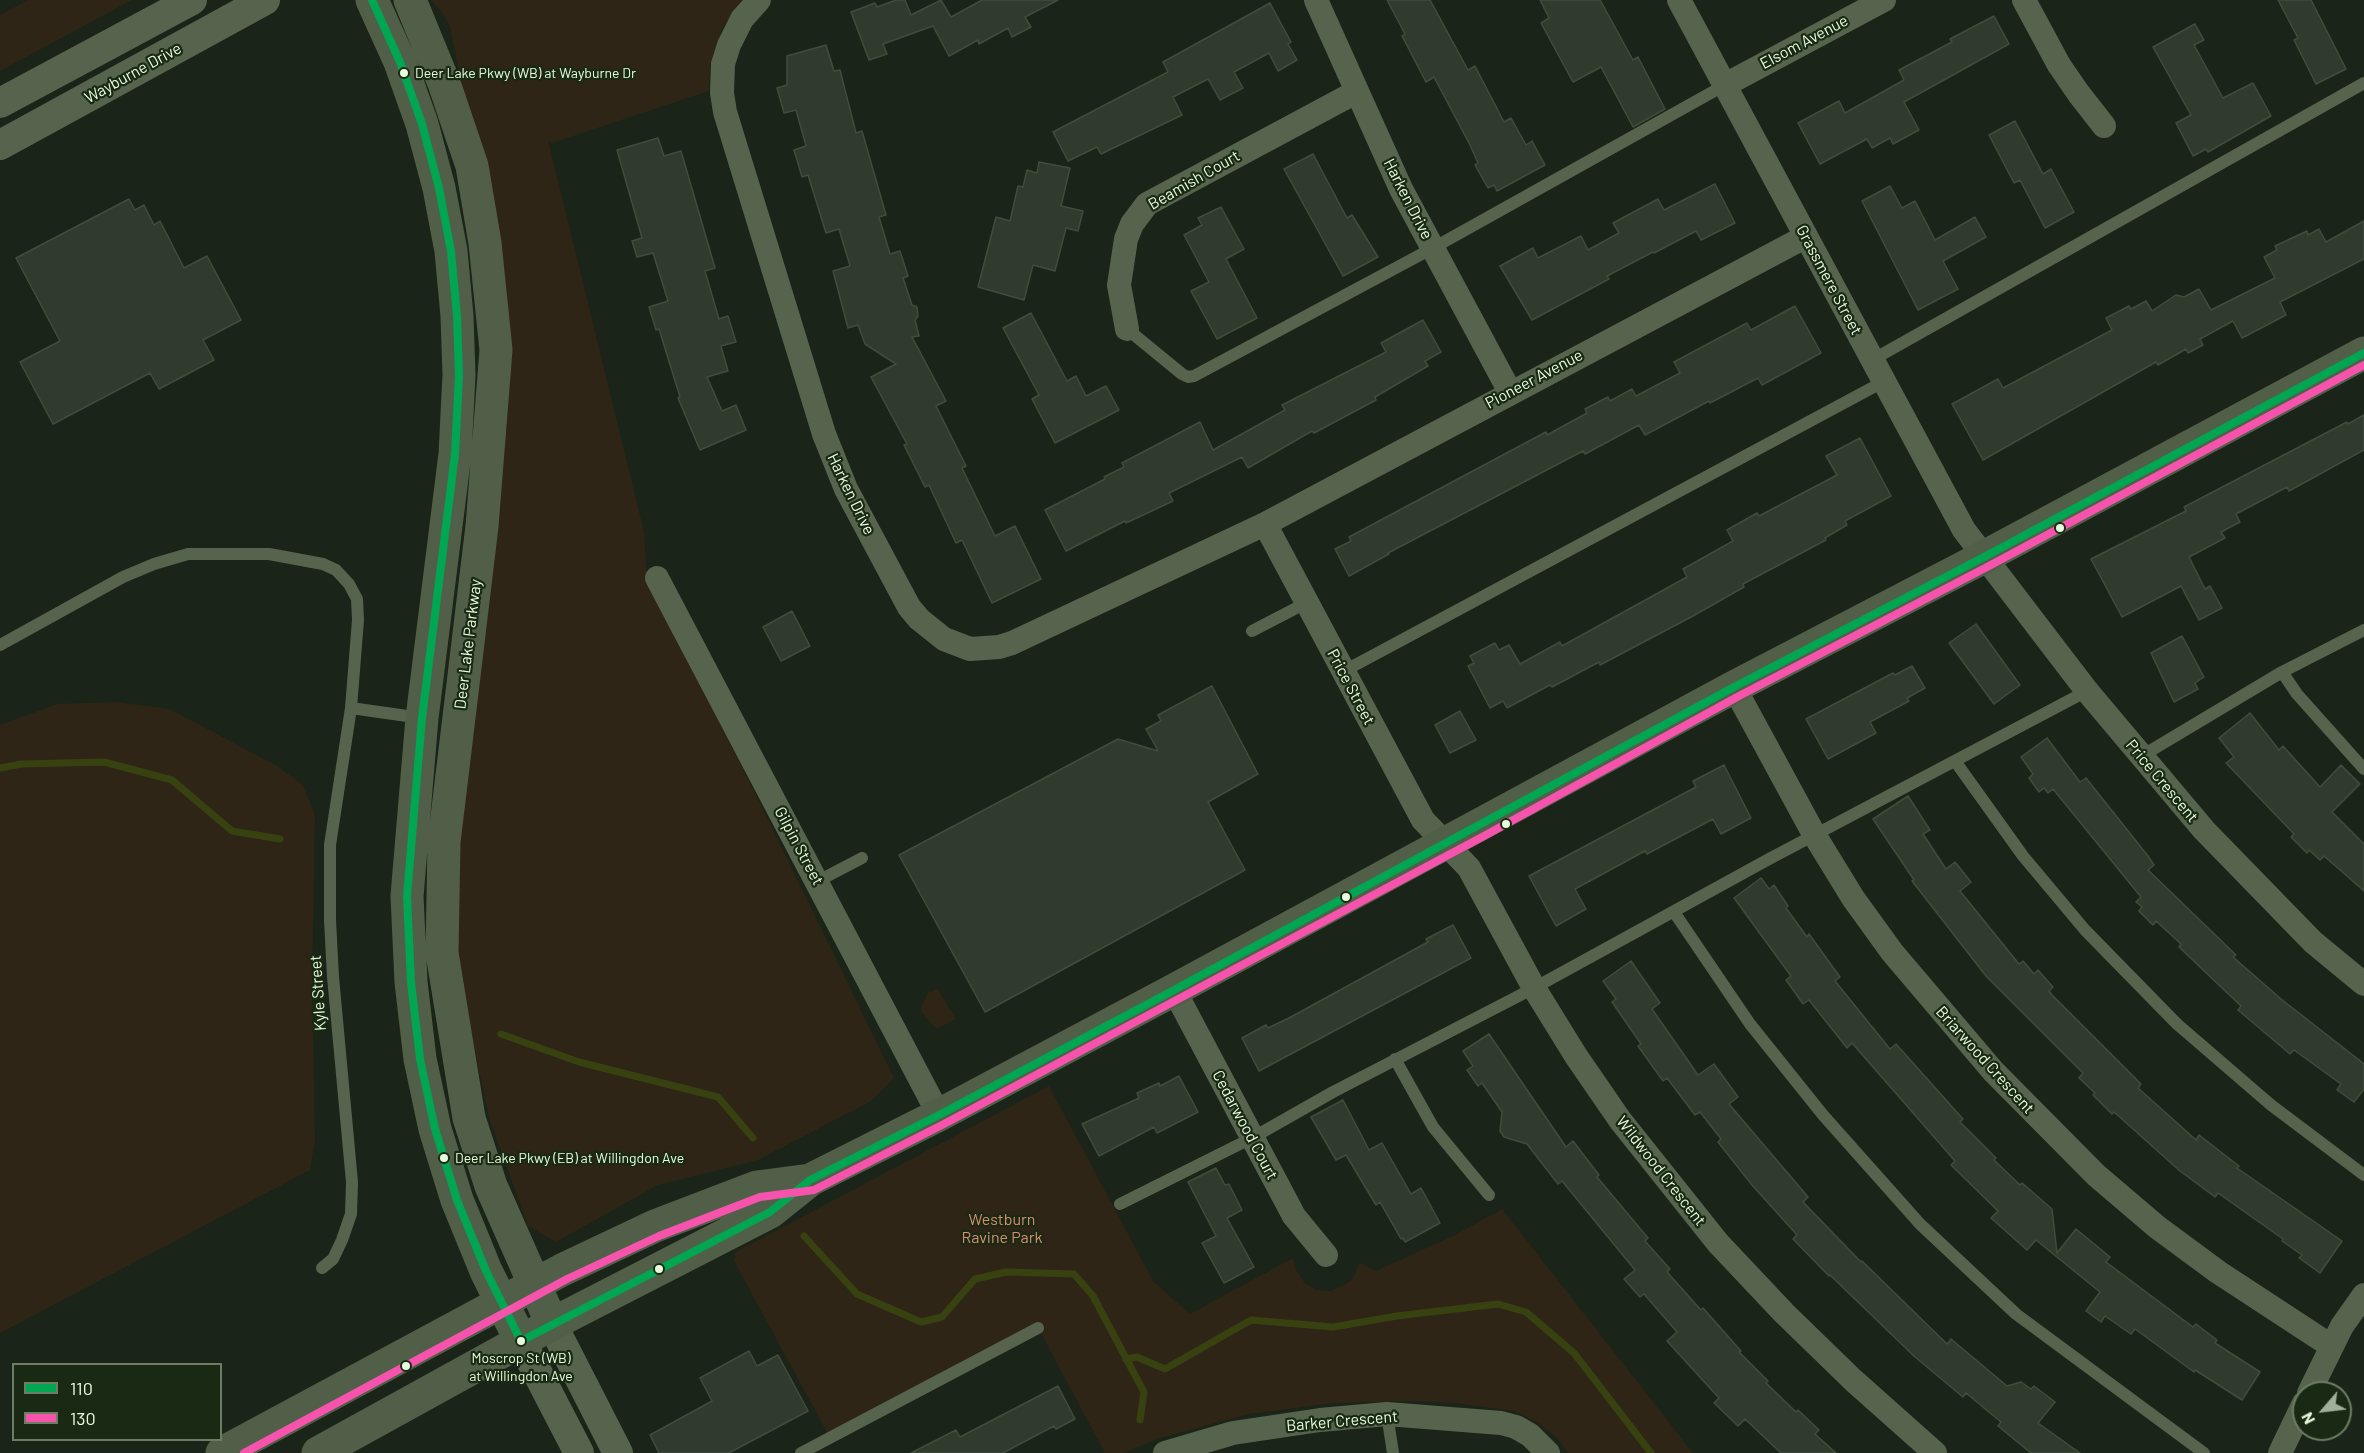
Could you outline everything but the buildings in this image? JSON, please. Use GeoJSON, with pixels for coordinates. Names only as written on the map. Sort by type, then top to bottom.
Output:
{"type":"FeatureCollection","features":[{"type":"Feature","properties":{"kind":"main road"},"geometry":{"type":"LineString","coordinates":[[372,0],[400,62],[422,124],[439,188],[451,251],[458,316],[459,375],[455,454],[422,718],[407,896],[411,982],[420,1059],[435,1129],[458,1200],[520,1341]]}},
{"type":"Feature","properties":{"kind":"main road","name":"Deer Lake Parkway"},"geometry":{"type":"LineString","coordinates":[[410,0],[444,83],[472,166],[485,243],[496,350],[482,526],[444,842],[442,953],[470,1118],[491,1186],[552,1324]]}},
{"type":"Feature","properties":{"kind":"main road"},"geometry":{"type":"LineString","coordinates":[[318,1453],[520,1341],[770,1212],[810,1180],[939,1115],[1174,990],[1734,687],[1984,557],[2364,352]]}},
{"type":"Feature","properties":{"kind":"main road"},"geometry":{"type":"LineString","coordinates":[[222,1453],[502,1302],[655,1226],[757,1187],[810,1180]]}},
{"type":"Feature","properties":{"kind":"street"},"geometry":{"type":"LineString","coordinates":[[0,104],[192,0]]}},
{"type":"Feature","properties":{"kind":"street","name":"Wayburne Drive"},"geometry":{"type":"LineString","coordinates":[[0,145],[265,0]]}},
{"type":"Feature","properties":{"kind":"street","name":"Harken Drive"},"geometry":{"type":"LineString","coordinates":[[759,0],[735,31],[723,64],[721,78],[726,112],[834,462],[909,607],[919,619],[944,639],[957,645],[970,649],[999,648],[1265,524]]}},
{"type":"Feature","properties":{"kind":"street","name":"Harken Drive"},"geometry":{"type":"LineString","coordinates":[[1316,0],[1401,189],[1510,392]]}},
{"type":"Feature","properties":{"kind":"street","name":"Grassmere Street"},"geometry":{"type":"LineString","coordinates":[[1679,0],[1959,522],[1984,557]]}},
{"type":"Feature","properties":{"kind":"street","name":"Elsom Avenue"},"geometry":{"type":"LineString","coordinates":[[1725,85],[1884,0]]}},
{"type":"Feature","properties":{"kind":"street"},"geometry":{"type":"LineString","coordinates":[[2024,0],[2059,65],[2104,126]]}},
{"type":"Feature","properties":{"kind":"street","name":"Beamish Court"},"geometry":{"type":"LineString","coordinates":[[1127,329],[1119,285],[1126,239],[1132,224],[1147,204],[1356,92]]}},
{"type":"Feature","properties":{"kind":"street","name":"Pioneer Avenue"},"geometry":{"type":"LineString","coordinates":[[1265,524],[1805,237]]}},
{"type":"Feature","properties":{"kind":"street","name":"Price Street"},"geometry":{"type":"LineString","coordinates":[[1265,524],[1423,820],[1446,844]]}},
{"type":"Feature","properties":{"kind":"street","name":"Price Crescent"},"geometry":{"type":"LineString","coordinates":[[1984,557],[2140,757],[2204,830],[2313,942],[2364,984]]}},
{"type":"Feature","properties":{"kind":"street","name":"Gilpin Street"},"geometry":{"type":"LineString","coordinates":[[657,578],[939,1115]]}},
{"type":"Feature","properties":{"kind":"street","name":"Briarwood Crescent"},"geometry":{"type":"LineString","coordinates":[[1734,687],[1815,836],[1853,898],[1892,952],[1985,1063],[2044,1125],[2157,1227],[2218,1272],[2331,1346]]}},
{"type":"Feature","properties":{"kind":"street","name":"Wildwood Crescent"},"geometry":{"type":"LineString","coordinates":[[1446,844],[1468,868],[1534,988],[1576,1056],[1620,1120],[1718,1244],[1845,1372],[1912,1435],[1935,1453]]}},
{"type":"Feature","properties":{"kind":"street","name":"Cedarwood Court"},"geometry":{"type":"LineString","coordinates":[[1174,990],[1294,1215],[1326,1255]]}},
{"type":"Feature","properties":{"kind":"street"},"geometry":{"type":"LineString","coordinates":[[2315,1381],[2331,1346],[2364,1295]]}},
{"type":"Feature","properties":{"kind":"street"},"geometry":{"type":"LineString","coordinates":[[552,1324],[618,1453]]}},
{"type":"Feature","properties":{"kind":"street"},"geometry":{"type":"LineString","coordinates":[[520,1341],[579,1453]]}},
{"type":"Feature","properties":{"kind":"street","name":"Barker Crescent"},"geometry":{"type":"LineString","coordinates":[[1165,1453],[1236,1443],[1320,1420],[1387,1414],[1501,1423],[1516,1427],[1530,1435],[1548,1453]]}},
{"type":"Feature","properties":{"kind":"street"},"geometry":{"type":"LineString","coordinates":[[2280,1453],[2292,1428]]}},
{"type":"Feature","properties":{"kind":"lane"},"geometry":{"type":"LineString","coordinates":[[1872,360],[2364,83]]}},
{"type":"Feature","properties":{"kind":"lane"},"geometry":{"type":"LineString","coordinates":[[1127,329],[1182,374],[1194,376],[1433,248],[1725,85]]}},
{"type":"Feature","properties":{"kind":"lane"},"geometry":{"type":"LineString","coordinates":[[1344,671],[1883,382]]}},
{"type":"Feature","properties":{"kind":"lane","name":"Kyle Street"},"geometry":{"type":"LineString","coordinates":[[0,645],[123,577],[154,564],[188,554],[226,553],[280,556],[323,564],[336,570],[357,599],[358,620],[351,708],[330,845],[333,977],[351,1182],[351,1214],[333,1259],[322,1268]]}},
{"type":"Feature","properties":{"kind":"lane"},"geometry":{"type":"LineString","coordinates":[[1252,631],[1306,603]]}},
{"type":"Feature","properties":{"kind":"lane"},"geometry":{"type":"LineString","coordinates":[[2140,757],[2255,686],[2364,630]]}},
{"type":"Feature","properties":{"kind":"lane"},"geometry":{"type":"LineString","coordinates":[[2282,672],[2297,694],[2364,769]]}},
{"type":"Feature","properties":{"kind":"lane"},"geometry":{"type":"LineString","coordinates":[[1120,1204],[1252,1138],[1395,1059],[1534,988],[2087,691]]}},
{"type":"Feature","properties":{"kind":"lane"},"geometry":{"type":"LineString","coordinates":[[351,708],[422,718]]}},
{"type":"Feature","properties":{"kind":"lane"},"geometry":{"type":"LineString","coordinates":[[1955,761],[2023,856],[2085,930],[2177,1024],[2271,1105],[2364,1175]]}},
{"type":"Feature","properties":{"kind":"lane"},"geometry":{"type":"LineString","coordinates":[[818,881],[862,858]]}},
{"type":"Feature","properties":{"kind":"lane"},"geometry":{"type":"LineString","coordinates":[[1674,912],[1757,1033],[1823,1115],[1920,1224],[2016,1314],[2204,1453]]}},
{"type":"Feature","properties":{"kind":"lane"},"geometry":{"type":"LineString","coordinates":[[1395,1059],[1433,1127],[1489,1195]]}},
{"type":"Feature","properties":{"kind":"lane"},"geometry":{"type":"LineString","coordinates":[[801,1453],[1038,1328]]}},
{"type":"Feature","properties":{"kind":"lane"},"geometry":{"type":"LineString","coordinates":[[1387,1414],[1393,1453]]}},
{"type":"Feature","properties":{"kind":"green space"},"geometry":{"type":"Polygon","coordinates":[[[28,0],[132,0],[0,71],[0,15],[28,0]]]}},
{"type":"Feature","properties":{"kind":"green space"},"geometry":{"type":"Polygon","coordinates":[[[431,0],[742,0],[722,28],[710,64],[709,91],[552,143],[548,140],[644,532],[647,581],[758,799],[894,1078],[871,1101],[758,1160],[658,1185],[556,1242],[528,1226],[489,1118],[453,946],[460,847],[508,360],[463,91],[450,27],[431,0]]]}},
{"type":"Feature","properties":{"kind":"green space"},"geometry":{"type":"Polygon","coordinates":[[[116,702],[170,709],[277,766],[303,785],[315,815],[312,982],[315,1140],[310,1170],[0,1333],[0,725],[57,704],[116,702]]]}},
{"type":"Feature","properties":{"kind":"green space"},"geometry":{"type":"Polygon","coordinates":[[[937,988],[956,1019],[936,1029],[920,1010],[929,990],[930,992],[937,988]]]}},
{"type":"Feature","properties":{"kind":"green space","name":"Westburn Ravine Park"},"geometry":{"type":"Polygon","coordinates":[[[1049,1086],[1153,1281],[1190,1314],[1293,1258],[1297,1272],[1304,1282],[1316,1290],[1331,1291],[1353,1278],[1360,1263],[1376,1271],[1455,1235],[1502,1209],[1693,1453],[1568,1453],[1558,1439],[1539,1423],[1514,1411],[1456,1403],[1408,1401],[1334,1403],[1249,1414],[1160,1438],[1124,1453],[1105,1453],[1038,1328],[830,1438],[733,1259],[736,1257],[734,1253],[1049,1086]]]}},
{"type":"Feature","properties":{"kind":"waterway"},"geometry":{"type":"LineString","coordinates":[[0,768],[21,764],[104,762],[172,780],[232,831],[280,839]]}},
{"type":"Feature","properties":{"kind":"waterway"},"geometry":{"type":"LineString","coordinates":[[501,1034],[579,1062],[718,1097],[753,1138]]}},
{"type":"Feature","properties":{"kind":"waterway"},"geometry":{"type":"LineString","coordinates":[[804,1236],[857,1294],[921,1322],[942,1317],[975,1279],[1006,1272],[1074,1274],[1093,1296],[1144,1392],[1140,1420]]}},
{"type":"Feature","properties":{"kind":"waterway"},"geometry":{"type":"LineString","coordinates":[[1126,1359],[1137,1357],[1165,1369],[1251,1320],[1333,1327],[1397,1316],[1498,1304],[1526,1312],[1574,1353],[1651,1453]]}},
{"type":"Feature","properties":{"kind":"transit line","name":"110"},"geometry":{"type":"LineString","coordinates":[[372,0],[400,62],[422,124],[439,188],[451,251],[457,316],[459,375],[455,454],[422,718],[407,896],[411,982],[420,1059],[435,1129],[457,1200],[486,1271],[521,1341],[770,1212],[810,1180],[939,1115],[1174,990],[1734,687],[1984,557],[2364,353]]}},
{"type":"Feature","properties":{"kind":"transit line","name":"130"},"geometry":{"type":"LineString","coordinates":[[244,1453],[567,1279],[659,1236],[760,1197],[814,1190],[944,1124],[1484,836],[1739,696],[1989,566],[2364,365]]}},
{"type":"Feature","properties":{"kind":"place","name":"Deer Lake Pkwy (WB) at Wayburne Dr"},"geometry":{"type":"Point","coordinates":[404,73]}},
{"type":"Feature","properties":{"kind":"place","name":"Deer Lake Pkwy (EB) at Willingdon Ave"},"geometry":{"type":"Point","coordinates":[444,1158]}},
{"type":"Feature","properties":{"kind":"place","name":"Moscrop St (WB) at Willingdon Ave"},"geometry":{"type":"Point","coordinates":[521,1341]}}]}
